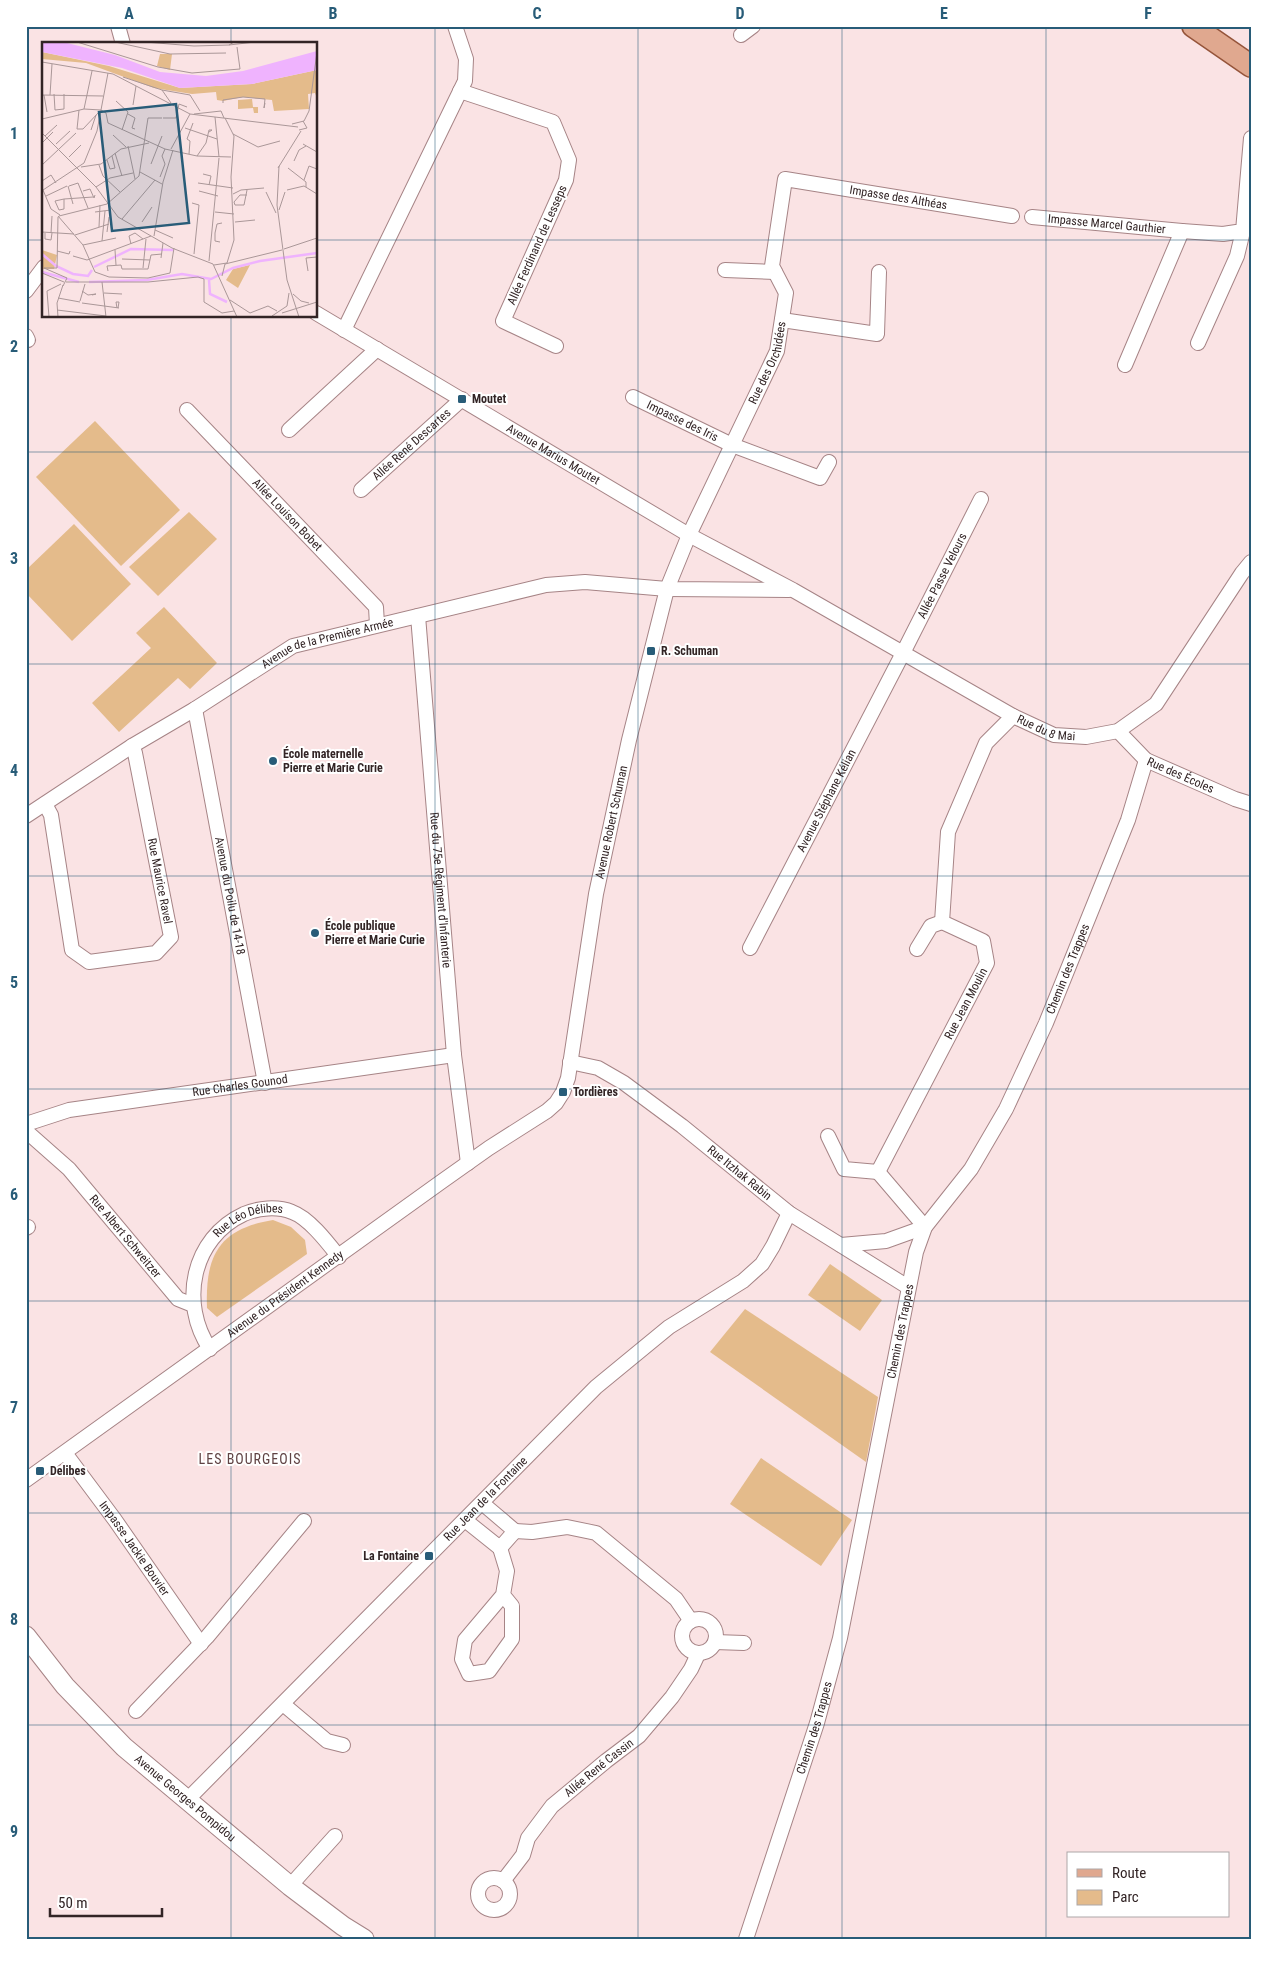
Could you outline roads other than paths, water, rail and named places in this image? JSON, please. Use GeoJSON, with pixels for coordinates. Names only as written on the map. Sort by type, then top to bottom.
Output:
{"type":"FeatureCollection","features":[{"type":"Feature","properties":{"kind":"main road"},"geometry":{"type":"LineString","coordinates":[[1205,30],[1251,66]]}},
{"type":"Feature","properties":{"kind":"main road","name":"Avenue Georges Pompidou"},"geometry":{"type":"LineString","coordinates":[[26,1636],[65,1686],[124,1747],[290,1886],[343,1926],[364,1939]]}},
{"type":"Feature","properties":{"kind":"street"},"geometry":{"type":"LineString","coordinates":[[118,26],[122,42]]}},
{"type":"Feature","properties":{"kind":"street"},"geometry":{"type":"LineString","coordinates":[[344,330],[465,81],[466,59],[455,26]]}},
{"type":"Feature","properties":{"kind":"street"},"geometry":{"type":"LineString","coordinates":[[741,35],[753,26]]}},
{"type":"Feature","properties":{"kind":"street","name":"Allée Ferdinand de Lesseps"},"geometry":{"type":"LineString","coordinates":[[460,91],[553,122],[570,160],[566,180],[503,321],[556,346]]}},
{"type":"Feature","properties":{"kind":"street"},"geometry":{"type":"LineString","coordinates":[[1198,342],[1237,256],[1243,231],[1251,138]]}},
{"type":"Feature","properties":{"kind":"street","name":"Impasse des Althéas"},"geometry":{"type":"LineString","coordinates":[[785,180],[1012,216]]}},
{"type":"Feature","properties":{"kind":"street","name":"Rue des Orchidées"},"geometry":{"type":"LineString","coordinates":[[689,535],[777,351],[786,293],[772,266],[785,180]]}},
{"type":"Feature","properties":{"kind":"street","name":"Impasse Marcel Gauthier"},"geometry":{"type":"LineString","coordinates":[[1032,217],[1223,234],[1243,231]]}},
{"type":"Feature","properties":{"kind":"street","name":"Impasse Marcel Gauthier"},"geometry":{"type":"LineString","coordinates":[[1125,365],[1182,231]]}},
{"type":"Feature","properties":{"kind":"street"},"geometry":{"type":"LineString","coordinates":[[26,291],[42,270]]}},
{"type":"Feature","properties":{"kind":"street"},"geometry":{"type":"LineString","coordinates":[[725,270],[775,272]]}},
{"type":"Feature","properties":{"kind":"street"},"geometry":{"type":"LineString","coordinates":[[782,320],[877,334],[879,272]]}},
{"type":"Feature","properties":{"kind":"street","name":"Avenue Marius Moutet"},"geometry":{"type":"LineString","coordinates":[[318,315],[689,535],[792,590]]}},
{"type":"Feature","properties":{"kind":"street"},"geometry":{"type":"LineString","coordinates":[[289,430],[377,350]]}},
{"type":"Feature","properties":{"kind":"street","name":"Impasse des Iris"},"geometry":{"type":"LineString","coordinates":[[633,396],[732,445],[820,478],[829,462]]}},
{"type":"Feature","properties":{"kind":"street","name":"Allée René Descartes"},"geometry":{"type":"LineString","coordinates":[[361,490],[462,400]]}},
{"type":"Feature","properties":{"kind":"street","name":"Allée Louison Bobet"},"geometry":{"type":"LineString","coordinates":[[187,410],[376,607],[377,625]]}},
{"type":"Feature","properties":{"kind":"street","name":"Allée Passe Velours"},"geometry":{"type":"LineString","coordinates":[[903,653],[981,499]]}},
{"type":"Feature","properties":{"kind":"street","name":"Avenue Robert Schuman"},"geometry":{"type":"LineString","coordinates":[[547,1111],[556,1103],[563,1092],[570,1062],[596,894],[629,740],[668,588],[689,535]]}},
{"type":"Feature","properties":{"kind":"street","name":"Rue du 8 Mai"},"geometry":{"type":"LineString","coordinates":[[792,590],[1014,716],[1054,735],[1086,737],[1118,731],[1156,704],[1251,562]]}},
{"type":"Feature","properties":{"kind":"street","name":"Avenue de la Première Armée"},"geometry":{"type":"LineString","coordinates":[[26,816],[132,746],[196,709],[293,646],[546,585],[586,582],[668,588],[792,590]]}},
{"type":"Feature","properties":{"kind":"street","name":"Rue du 75e Régiment d'Infanterie"},"geometry":{"type":"LineString","coordinates":[[418,616],[454,1055],[468,1163]]}},
{"type":"Feature","properties":{"kind":"street","name":"Avenue Stéphane Kélian"},"geometry":{"type":"LineString","coordinates":[[750,948],[903,653]]}},
{"type":"Feature","properties":{"kind":"street","name":"Avenue du Poilu de 14-18"},"geometry":{"type":"LineString","coordinates":[[196,709],[266,1083]]}},
{"type":"Feature","properties":{"kind":"street"},"geometry":{"type":"LineString","coordinates":[[917,949],[931,926],[942,922],[948,832],[986,743],[1014,716]]}},
{"type":"Feature","properties":{"kind":"street","name":"Rue des Écoles"},"geometry":{"type":"LineString","coordinates":[[1118,731],[1146,760],[1251,804]]}},
{"type":"Feature","properties":{"kind":"street","name":"Rue Maurice Ravel"},"geometry":{"type":"LineString","coordinates":[[45,804],[51,815],[72,950],[89,962],[156,953],[171,937],[135,753],[132,746]]}},
{"type":"Feature","properties":{"kind":"street","name":"Chemin des Trappes"},"geometry":{"type":"LineString","coordinates":[[746,1939],[817,1723],[840,1638],[916,1252],[925,1227],[971,1170],[1006,1108],[1046,1023],[1128,820],[1146,760]]}},
{"type":"Feature","properties":{"kind":"street","name":"Rue Jean Moulin"},"geometry":{"type":"LineString","coordinates":[[878,1172],[987,963],[983,941],[942,922]]}},
{"type":"Feature","properties":{"kind":"street","name":"Rue Charles Gounod"},"geometry":{"type":"LineString","coordinates":[[26,1124],[69,1110],[454,1055]]}},
{"type":"Feature","properties":{"kind":"street","name":"Rue Itzhak Rabin"},"geometry":{"type":"LineString","coordinates":[[570,1062],[598,1068],[624,1084],[682,1126],[789,1213],[908,1287]]}},
{"type":"Feature","properties":{"kind":"street","name":"Avenue du Président Kennedy"},"geometry":{"type":"LineString","coordinates":[[26,1480],[468,1163],[547,1111]]}},
{"type":"Feature","properties":{"kind":"street","name":"Rue Albert Schweitzer"},"geometry":{"type":"LineString","coordinates":[[26,1131],[69,1169],[178,1299],[193,1305]]}},
{"type":"Feature","properties":{"kind":"street"},"geometry":{"type":"LineString","coordinates":[[828,1136],[844,1169],[878,1172],[925,1227],[886,1241],[841,1245]]}},
{"type":"Feature","properties":{"kind":"street","name":"Rue Léo Délibes"},"geometry":{"type":"LineString","coordinates":[[193,1305],[195,1278],[201,1256],[219,1229],[255,1209],[293,1212],[325,1240],[339,1256]]}},
{"type":"Feature","properties":{"kind":"street","name":"Rue Jean de la Fontaine"},"geometry":{"type":"LineString","coordinates":[[187,1800],[596,1387],[669,1327],[743,1281],[762,1264],[789,1213]]}},
{"type":"Feature","properties":{"kind":"street"},"geometry":{"type":"LineString","coordinates":[[193,1305],[201,1336],[210,1349]]}},
{"type":"Feature","properties":{"kind":"street","name":"Impasse Jackie Bouvier"},"geometry":{"type":"LineString","coordinates":[[65,1453],[115,1520],[201,1644]]}},
{"type":"Feature","properties":{"kind":"street"},"geometry":{"type":"LineString","coordinates":[[482,1503],[515,1531],[532,1532],[567,1527],[596,1533],[676,1599],[691,1621]]}},
{"type":"Feature","properties":{"kind":"street"},"geometry":{"type":"LineString","coordinates":[[465,1520],[500,1548],[507,1571],[503,1595],[465,1640],[462,1659],[469,1674],[489,1671],[512,1639],[512,1606],[503,1595]]}},
{"type":"Feature","properties":{"kind":"street"},"geometry":{"type":"LineString","coordinates":[[136,1710],[201,1644],[304,1521]]}},
{"type":"Feature","properties":{"kind":"street"},"geometry":{"type":"LineString","coordinates":[[500,1548],[515,1531]]}},
{"type":"Feature","properties":{"kind":"street"},"geometry":{"type":"LineString","coordinates":[[698,1654],[684,1645],[682,1630],[691,1621],[702,1619],[714,1627],[715,1642],[744,1643]]}},
{"type":"Feature","properties":{"kind":"street","name":"Allée René Cassin"},"geometry":{"type":"LineString","coordinates":[[503,1881],[524,1855],[528,1838],[552,1806],[606,1761],[640,1736],[672,1697],[691,1669],[698,1654],[708,1651],[715,1642]]}},
{"type":"Feature","properties":{"kind":"street"},"geometry":{"type":"LineString","coordinates":[[283,1704],[327,1741],[343,1746]]}},
{"type":"Feature","properties":{"kind":"street"},"geometry":{"type":"LineString","coordinates":[[290,1886],[335,1836]]}},
{"type":"Feature","properties":{"kind":"place","name":"Moutet"},"geometry":{"type":"Point","coordinates":[462,399]}},
{"type":"Feature","properties":{"kind":"place","name":"R. Schuman"},"geometry":{"type":"Point","coordinates":[651,651]}},
{"type":"Feature","properties":{"kind":"place","name":"École maternelle Pierre et Marie Curie"},"geometry":{"type":"Point","coordinates":[273,761]}},
{"type":"Feature","properties":{"kind":"place","name":"École publique Pierre et Marie Curie"},"geometry":{"type":"Point","coordinates":[315,933]}},
{"type":"Feature","properties":{"kind":"place","name":"Tordières"},"geometry":{"type":"Point","coordinates":[563,1092]}},
{"type":"Feature","properties":{"kind":"place","name":"Delibes"},"geometry":{"type":"Point","coordinates":[40,1471]}},
{"type":"Feature","properties":{"kind":"place","name":"La Fontaine"},"geometry":{"type":"Point","coordinates":[429,1556]}},
{"type":"Feature","properties":{"kind":"district","name":"LES BOURGEOIS"},"geometry":{"type":"Point","coordinates":[250,1459]}}]}
